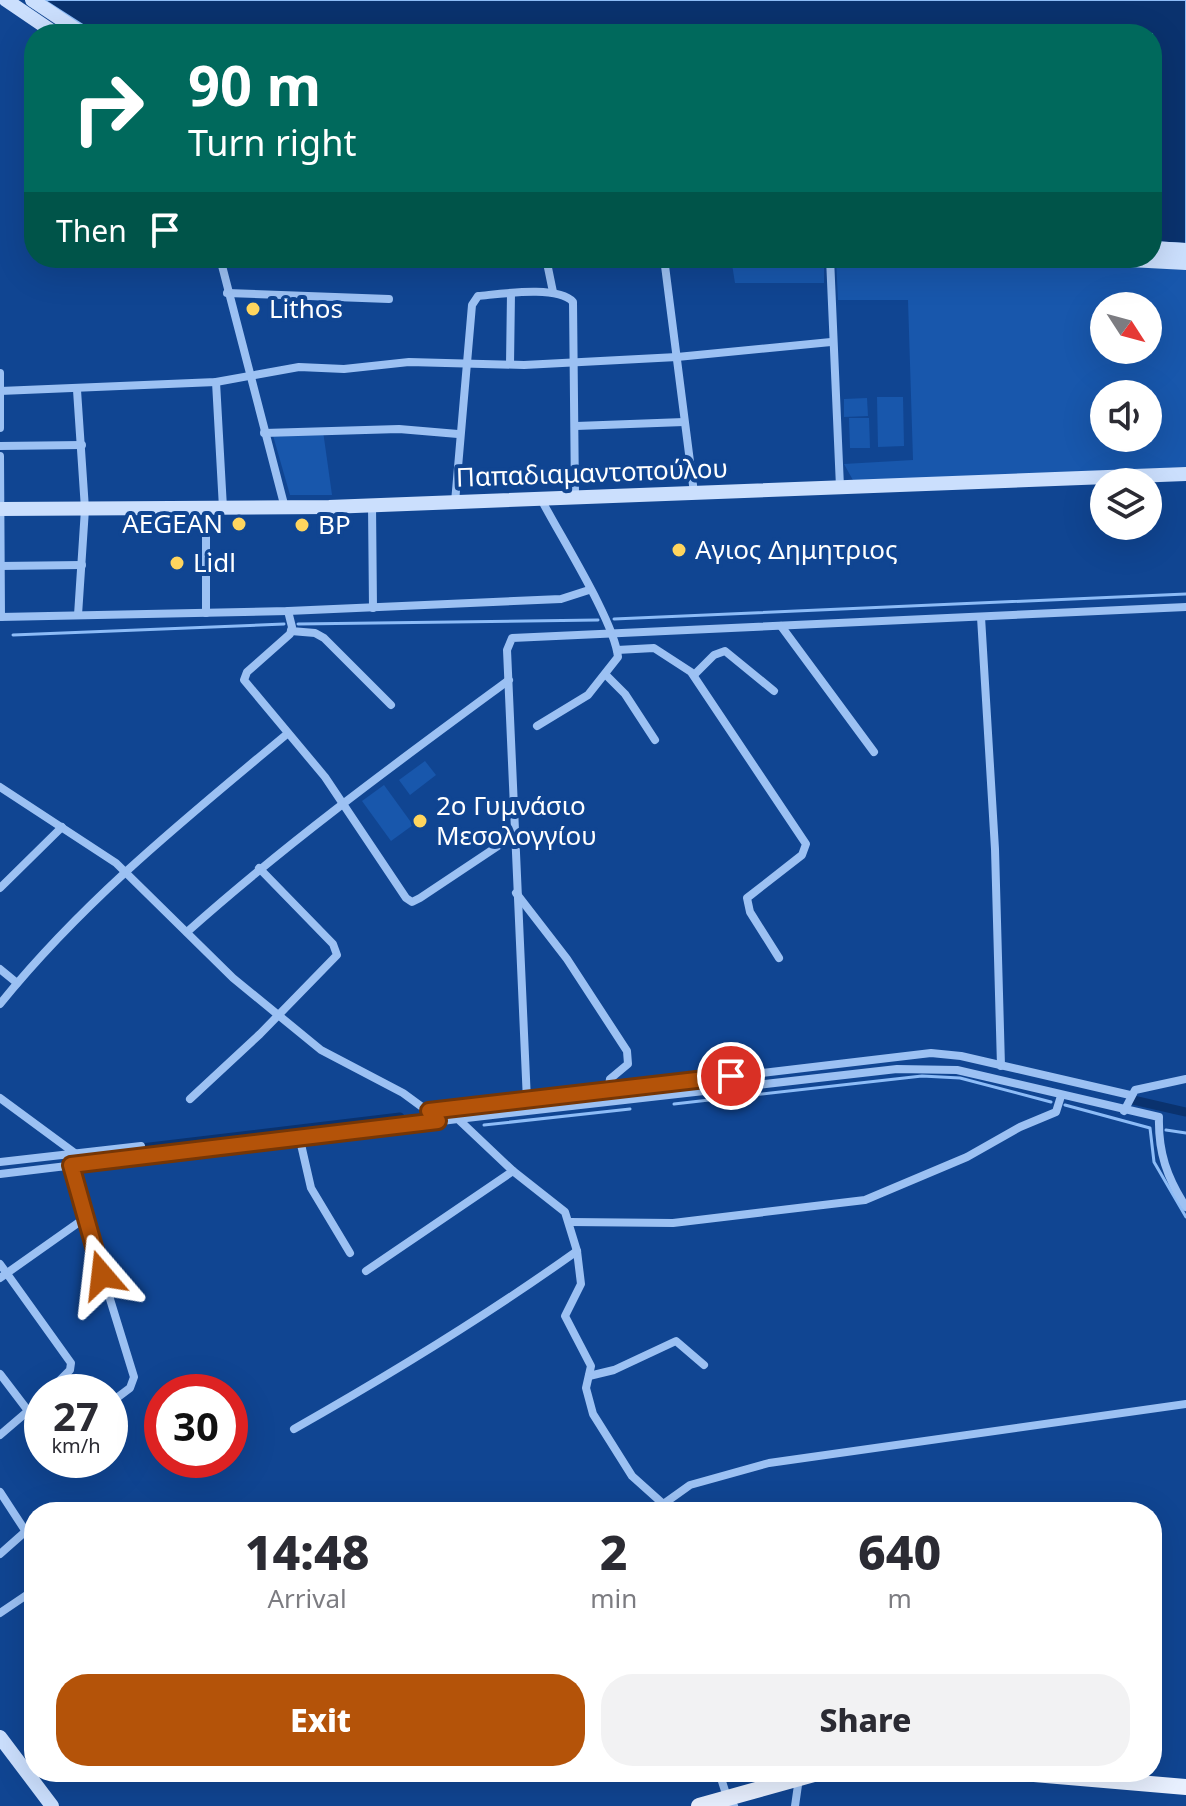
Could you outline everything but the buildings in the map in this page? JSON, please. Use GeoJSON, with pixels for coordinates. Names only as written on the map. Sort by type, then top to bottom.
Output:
{"type":"FeatureCollection","features":[{"type":"Feature","properties":{"kind":"main road"},"geometry":{"type":"LineString","coordinates":[[6,0],[41,24]]}},
{"type":"Feature","properties":{"kind":"main road"},"geometry":{"type":"LineString","coordinates":[[32,0],[68,24]]}},
{"type":"Feature","properties":{"kind":"main road"},"geometry":{"type":"LineString","coordinates":[[1162,249],[1186,250]]}},
{"type":"Feature","properties":{"kind":"main road"},"geometry":{"type":"LineString","coordinates":[[1162,262],[1186,263]]}},
{"type":"Feature","properties":{"kind":"main road","name":"Παπαδιαμαντοπούλου"},"geometry":{"type":"LineString","coordinates":[[1,509],[285,508],[1186,474]]}},
{"type":"Feature","properties":{"kind":"main road"},"geometry":{"type":"LineString","coordinates":[[0,1737],[24,1769]]}},
{"type":"Feature","properties":{"kind":"main road"},"geometry":{"type":"LineString","coordinates":[[34,1782],[52,1806]]}},
{"type":"Feature","properties":{"kind":"main road"},"geometry":{"type":"LineString","coordinates":[[699,1806],[730,1802],[786,1782]]}},
{"type":"Feature","properties":{"kind":"main road"},"geometry":{"type":"LineString","coordinates":[[1127,1782],[1186,1787]]}},
{"type":"Feature","properties":{"kind":"street"},"geometry":{"type":"LineString","coordinates":[[222,268],[285,508]]}},
{"type":"Feature","properties":{"kind":"street"},"geometry":{"type":"LineString","coordinates":[[548,268],[553,292]]}},
{"type":"Feature","properties":{"kind":"street"},"geometry":{"type":"LineString","coordinates":[[665,268],[694,493]]}},
{"type":"Feature","properties":{"kind":"street"},"geometry":{"type":"LineString","coordinates":[[830,268],[831,342],[840,487]]}},
{"type":"Feature","properties":{"kind":"street"},"geometry":{"type":"LineString","coordinates":[[227,293],[389,299]]}},
{"type":"Feature","properties":{"kind":"street"},"geometry":{"type":"LineString","coordinates":[[510,364],[511,293]]}},
{"type":"Feature","properties":{"kind":"street"},"geometry":{"type":"LineString","coordinates":[[455,502],[464,363],[474,299],[479,295],[511,293],[563,293],[573,302],[576,360],[575,497]]}},
{"type":"Feature","properties":{"kind":"street"},"geometry":{"type":"LineString","coordinates":[[0,391],[216,382],[299,367],[344,369],[385,362],[510,364],[677,357],[831,342]]}},
{"type":"Feature","properties":{"kind":"street"},"geometry":{"type":"LineString","coordinates":[[0,373],[0,428]]}},
{"type":"Feature","properties":{"kind":"street"},"geometry":{"type":"LineString","coordinates":[[216,382],[223,508]]}},
{"type":"Feature","properties":{"kind":"street"},"geometry":{"type":"LineString","coordinates":[[77,390],[85,509],[78,615]]}},
{"type":"Feature","properties":{"kind":"street"},"geometry":{"type":"LineString","coordinates":[[576,426],[684,422]]}},
{"type":"Feature","properties":{"kind":"street"},"geometry":{"type":"LineString","coordinates":[[264,433],[399,429],[458,434]]}},
{"type":"Feature","properties":{"kind":"street"},"geometry":{"type":"LineString","coordinates":[[0,446],[82,445]]}},
{"type":"Feature","properties":{"kind":"street"},"geometry":{"type":"LineString","coordinates":[[0,456],[0,617],[373,608],[561,599],[589,590]]}},
{"type":"Feature","properties":{"kind":"street"},"geometry":{"type":"LineString","coordinates":[[537,726],[584,698],[617,661],[617,650],[610,633],[541,499]]}},
{"type":"Feature","properties":{"kind":"street"},"geometry":{"type":"LineString","coordinates":[[372,505],[373,608]]}},
{"type":"Feature","properties":{"kind":"street"},"geometry":{"type":"LineString","coordinates":[[206,509],[206,613]]}},
{"type":"Feature","properties":{"kind":"street"},"geometry":{"type":"LineString","coordinates":[[0,566],[82,565]]}},
{"type":"Feature","properties":{"kind":"street"},"geometry":{"type":"LineString","coordinates":[[527,1101],[513,836],[508,644],[512,638],[1186,607]]}},
{"type":"Feature","properties":{"kind":"street"},"geometry":{"type":"LineString","coordinates":[[288,611],[291,631]]}},
{"type":"Feature","properties":{"kind":"street"},"geometry":{"type":"LineString","coordinates":[[981,617],[995,849],[1001,1066]]}},
{"type":"Feature","properties":{"kind":"street"},"geometry":{"type":"LineString","coordinates":[[781,626],[874,752]]}},
{"type":"Feature","properties":{"kind":"street"},"geometry":{"type":"LineString","coordinates":[[291,631],[324,638],[391,705]]}},
{"type":"Feature","properties":{"kind":"street"},"geometry":{"type":"LineString","coordinates":[[291,631],[244,678],[342,801],[404,896],[412,902],[513,836]]}},
{"type":"Feature","properties":{"kind":"street"},"geometry":{"type":"LineString","coordinates":[[617,650],[638,646],[656,649],[694,675],[806,844],[802,855],[747,898],[750,912],[779,958]]}},
{"type":"Feature","properties":{"kind":"street"},"geometry":{"type":"LineString","coordinates":[[694,675],[714,655],[725,651],[774,691]]}},
{"type":"Feature","properties":{"kind":"street"},"geometry":{"type":"LineString","coordinates":[[606,675],[625,694],[655,740]]}},
{"type":"Feature","properties":{"kind":"street"},"geometry":{"type":"LineString","coordinates":[[187,932],[259,868],[342,801],[509,680]]}},
{"type":"Feature","properties":{"kind":"street"},"geometry":{"type":"LineString","coordinates":[[0,1004],[53,940],[124,870],[287,734]]}},
{"type":"Feature","properties":{"kind":"street"},"geometry":{"type":"LineString","coordinates":[[1,789],[124,870],[277,1016],[326,1054],[393,1087],[429,1111],[438,1121]]}},
{"type":"Feature","properties":{"kind":"street"},"geometry":{"type":"LineString","coordinates":[[0,888],[62,827]]}},
{"type":"Feature","properties":{"kind":"street"},"geometry":{"type":"LineString","coordinates":[[190,1099],[332,962],[337,950],[259,868]]}},
{"type":"Feature","properties":{"kind":"street"},"geometry":{"type":"LineString","coordinates":[[516,893],[567,959],[627,1051],[628,1064],[610,1079],[608,1091]]}},
{"type":"Feature","properties":{"kind":"street"},"geometry":{"type":"LineString","coordinates":[[0,969],[17,983]]}},
{"type":"Feature","properties":{"kind":"street"},"geometry":{"type":"LineString","coordinates":[[429,1111],[917,1054],[951,1055],[1130,1095]]}},
{"type":"Feature","properties":{"kind":"street"},"geometry":{"type":"LineString","coordinates":[[0,1174],[912,1068],[957,1070],[1159,1117],[1163,1161],[1186,1207]]}},
{"type":"Feature","properties":{"kind":"street"},"geometry":{"type":"LineString","coordinates":[[1124,1111],[1130,1095],[1136,1090],[1186,1079]]}},
{"type":"Feature","properties":{"kind":"street"},"geometry":{"type":"LineString","coordinates":[[570,1222],[673,1223],[870,1199],[972,1154],[1020,1127],[1056,1112],[1061,1096]]}},
{"type":"Feature","properties":{"kind":"street"},"geometry":{"type":"LineString","coordinates":[[0,1098],[77,1154]]}},
{"type":"Feature","properties":{"kind":"street"},"geometry":{"type":"LineString","coordinates":[[458,1119],[513,1171],[555,1202],[570,1222],[577,1251],[580,1289],[565,1316],[589,1361],[586,1393],[597,1420],[632,1476],[657,1502]]}},
{"type":"Feature","properties":{"kind":"street"},"geometry":{"type":"LineString","coordinates":[[300,1140],[311,1188],[350,1253]]}},
{"type":"Feature","properties":{"kind":"street"},"geometry":{"type":"LineString","coordinates":[[0,1162],[141,1146]]}},
{"type":"Feature","properties":{"kind":"street"},"geometry":{"type":"LineString","coordinates":[[71,1165],[134,1377],[128,1390]]}},
{"type":"Feature","properties":{"kind":"street"},"geometry":{"type":"LineString","coordinates":[[366,1271],[513,1171]]}},
{"type":"Feature","properties":{"kind":"street"},"geometry":{"type":"LineString","coordinates":[[3,1276],[85,1218]]}},
{"type":"Feature","properties":{"kind":"street"},"geometry":{"type":"LineString","coordinates":[[294,1429],[395,1371],[482,1313],[507,1302],[577,1251]]}},
{"type":"Feature","properties":{"kind":"street"},"geometry":{"type":"LineString","coordinates":[[0,1264],[3,1276],[71,1363],[66,1374]]}},
{"type":"Feature","properties":{"kind":"street"},"geometry":{"type":"LineString","coordinates":[[589,1376],[614,1370],[676,1341],[704,1365]]}},
{"type":"Feature","properties":{"kind":"street"},"geometry":{"type":"LineString","coordinates":[[0,1374],[24,1405]]}},
{"type":"Feature","properties":{"kind":"street"},"geometry":{"type":"LineString","coordinates":[[670,1502],[690,1485],[769,1463],[1186,1404]]}},
{"type":"Feature","properties":{"kind":"street"},"geometry":{"type":"LineString","coordinates":[[0,1435],[24,1416]]}},
{"type":"Feature","properties":{"kind":"street"},"geometry":{"type":"LineString","coordinates":[[0,1492],[24,1528]]}},
{"type":"Feature","properties":{"kind":"street"},"geometry":{"type":"LineString","coordinates":[[0,1554],[24,1533]]}},
{"type":"Feature","properties":{"kind":"street"},"geometry":{"type":"LineString","coordinates":[[0,1613],[24,1597]]}},
{"type":"Feature","properties":{"kind":"street"},"geometry":{"type":"LineString","coordinates":[[723,1782],[730,1802]]}},
{"type":"Feature","properties":{"kind":"street"},"geometry":{"type":"LineString","coordinates":[[795,1806],[799,1782]]}},
{"type":"Feature","properties":{"kind":"shaded area"},"geometry":{"type":"Polygon","coordinates":[[[44,0],[1186,0],[1186,244],[1162,243],[1162,24],[81,24],[44,0]]]}},
{"type":"Feature","properties":{"kind":"shaded area"},"geometry":{"type":"Polygon","coordinates":[[[733,268],[824,268],[824,283],[735,283],[733,268]]]}},
{"type":"Feature","properties":{"kind":"shaded area"},"geometry":{"type":"Polygon","coordinates":[[[836,268],[1186,270],[1186,467],[1090,468],[1090,471],[854,482],[844,464],[913,460],[908,300],[838,300],[836,268]]]}},
{"type":"Feature","properties":{"kind":"shaded area"},"geometry":{"type":"Polygon","coordinates":[[[877,397],[903,397],[904,446],[878,447],[877,397]]]}},
{"type":"Feature","properties":{"kind":"shaded area"},"geometry":{"type":"Polygon","coordinates":[[[867,398],[868,416],[844,417],[844,399],[867,398]]]}},
{"type":"Feature","properties":{"kind":"shaded area"},"geometry":{"type":"Polygon","coordinates":[[[849,418],[869,418],[870,448],[850,448],[849,418]]]}},
{"type":"Feature","properties":{"kind":"shaded area"},"geometry":{"type":"Polygon","coordinates":[[[323,431],[332,495],[290,495],[272,432],[323,431]]]}},
{"type":"Feature","properties":{"kind":"shaded area"},"geometry":{"type":"Polygon","coordinates":[[[425,761],[436,775],[410,795],[399,780],[425,761]]]}},
{"type":"Feature","properties":{"kind":"shaded area"},"geometry":{"type":"Polygon","coordinates":[[[384,785],[413,825],[391,841],[362,801],[384,785]]]}},
{"type":"Feature","properties":{"kind":"waterway"},"geometry":{"type":"LineString","coordinates":[[614,619],[1186,594]]}},
{"type":"Feature","properties":{"kind":"waterway"},"geometry":{"type":"LineString","coordinates":[[298,624],[598,620]]}},
{"type":"Feature","properties":{"kind":"waterway"},"geometry":{"type":"LineString","coordinates":[[13,635],[284,624]]}},
{"type":"Feature","properties":{"kind":"waterway"},"geometry":{"type":"LineString","coordinates":[[674,1104],[922,1076],[960,1078],[1051,1102]]}},
{"type":"Feature","properties":{"kind":"waterway"},"geometry":{"type":"LineString","coordinates":[[1133,1100],[1186,1112]]}},
{"type":"Feature","properties":{"kind":"waterway"},"geometry":{"type":"LineString","coordinates":[[1065,1105],[1150,1128],[1154,1162],[1186,1217]]}},
{"type":"Feature","properties":{"kind":"waterway"},"geometry":{"type":"LineString","coordinates":[[484,1125],[630,1109]]}},
{"type":"Feature","properties":{"kind":"waterway"},"geometry":{"type":"LineString","coordinates":[[133,1149],[400,1117]]}},
{"type":"Feature","properties":{"kind":"waterway"},"geometry":{"type":"LineString","coordinates":[[1166,1130],[1186,1133]]}},
{"type":"Feature","properties":{"kind":"place","name":"Lithos"},"geometry":{"type":"Point","coordinates":[253,309]}},
{"type":"Feature","properties":{"kind":"place","name":"AEGEAN"},"geometry":{"type":"Point","coordinates":[239,524]}},
{"type":"Feature","properties":{"kind":"place","name":"BP"},"geometry":{"type":"Point","coordinates":[302,525]}},
{"type":"Feature","properties":{"kind":"place","name":"Αγιος Δημητριος"},"geometry":{"type":"Point","coordinates":[679,550]}},
{"type":"Feature","properties":{"kind":"place","name":"Lidl"},"geometry":{"type":"Point","coordinates":[177,563]}},
{"type":"Feature","properties":{"kind":"place","name":"2ο Γυμνάσιο Μεσολογγίου"},"geometry":{"type":"Point","coordinates":[420,821]}},
{"type":"Feature","properties":{"kind":"route"},"geometry":{"type":"LineString","coordinates":[[102,1275],[71,1165],[300,1140],[438,1121],[429,1111],[731,1076]]}}]}
